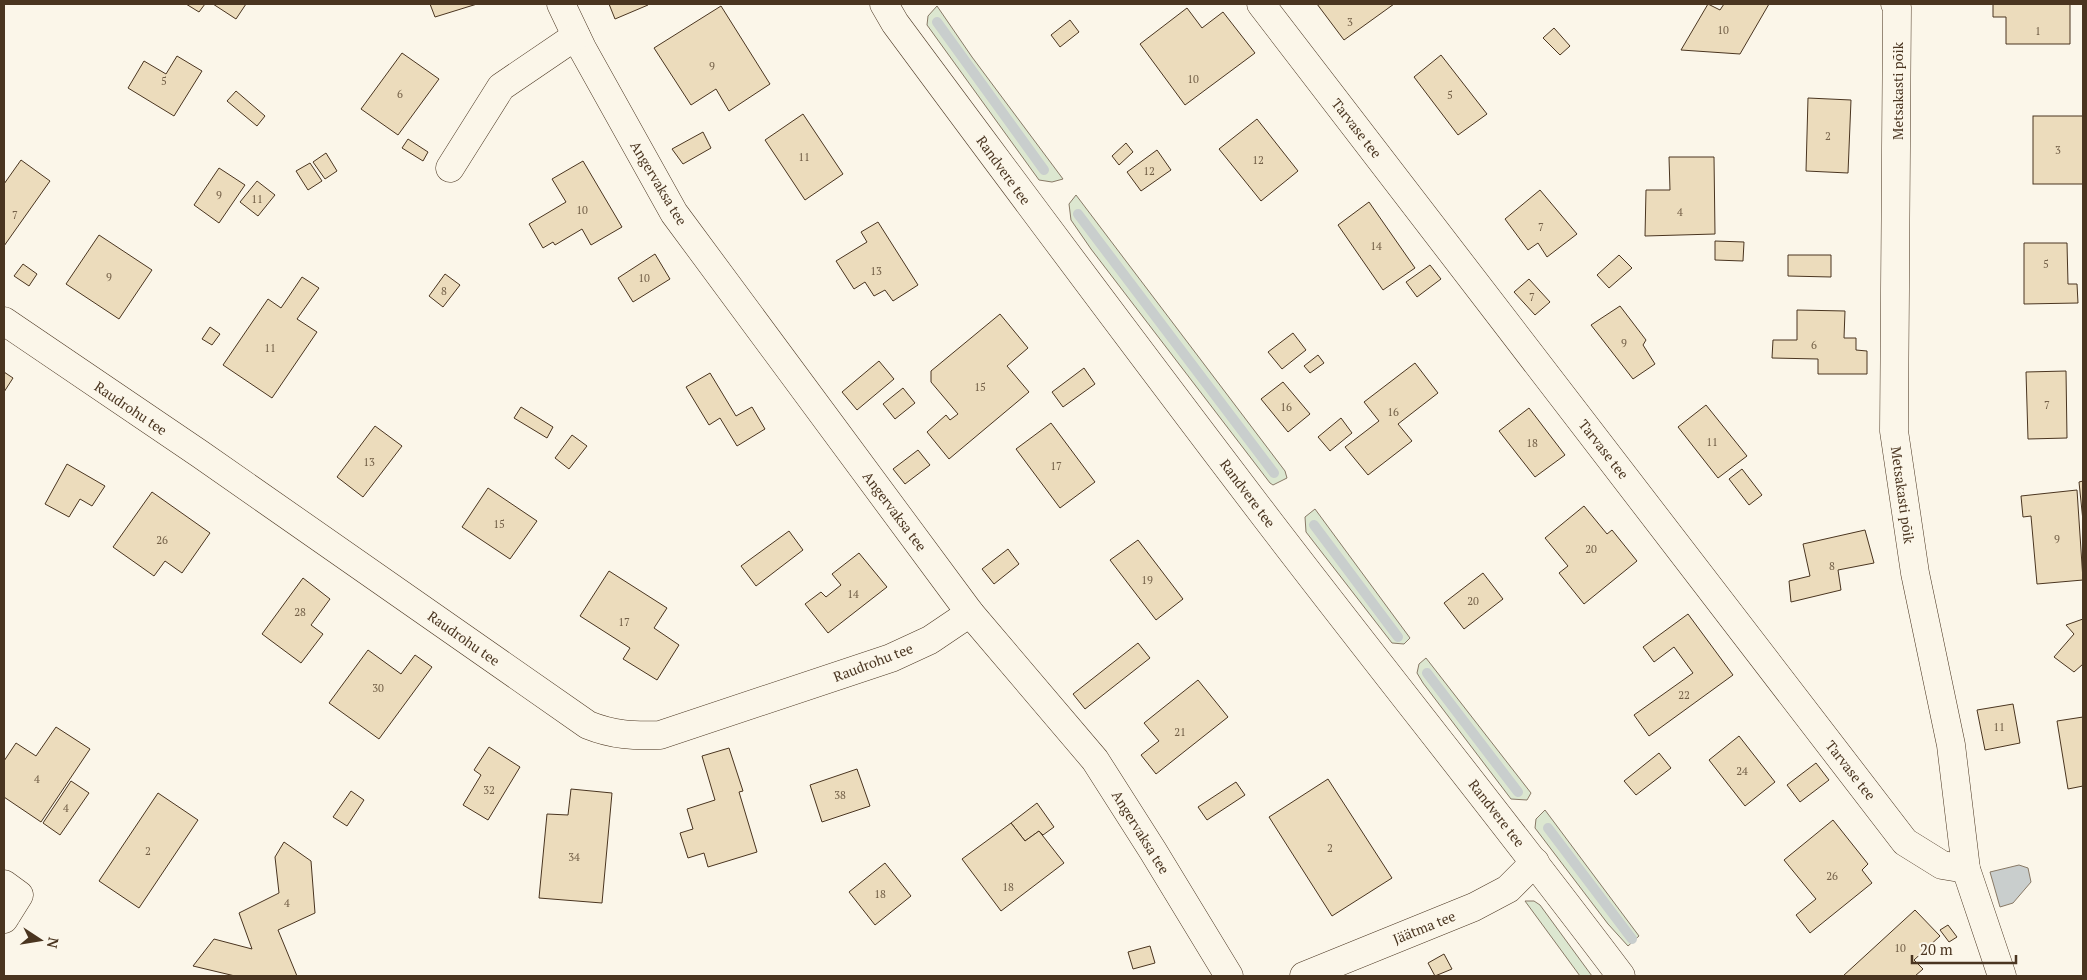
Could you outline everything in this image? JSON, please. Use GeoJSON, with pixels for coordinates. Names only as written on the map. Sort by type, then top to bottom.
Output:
{"type":"FeatureCollection","features":[{"type":"Feature","properties":{"kind":"street","name":"Angervaksa tee"},"geometry":{"type":"LineString","coordinates":[[561,4],[576,36],[674,213],[970,613],[1095,760],[1153,850],[1229,976]]}},
{"type":"Feature","properties":{"kind":"street","name":"Randvere tee"},"geometry":{"type":"LineString","coordinates":[[884,4],[895,23],[1036,214],[1263,513],[1535,862],[1621,976]]}},
{"type":"Feature","properties":{"kind":"street","name":"Tarvase tee"},"geometry":{"type":"LineString","coordinates":[[1261,4],[1905,842],[1942,865],[1966,869]]}},
{"type":"Feature","properties":{"kind":"street","name":"Metsakasti põik"},"geometry":{"type":"LineString","coordinates":[[1895,4],[1897,17],[1894,431],[1915,573],[1951,745],[1966,869],[2002,976]]}},
{"type":"Feature","properties":{"kind":"street"},"geometry":{"type":"LineString","coordinates":[[450,168],[501,87],[576,36]]}},
{"type":"Feature","properties":{"kind":"street","name":"Raudrohu tee"},"geometry":{"type":"LineString","coordinates":[[4,320],[588,725],[606,732],[626,736],[660,735],[891,658],[930,640],[970,613]]}},
{"type":"Feature","properties":{"kind":"street","name":"Jäätma tee"},"geometry":{"type":"LineString","coordinates":[[1304,976],[1474,907],[1508,889],[1535,862]]}},
{"type":"Feature","properties":{"kind":"street"},"geometry":{"type":"LineString","coordinates":[[4,884],[19,895],[4,919]]}},
{"type":"Feature","properties":{"kind":"green space"},"geometry":{"type":"Polygon","coordinates":[[[937,6],[972,57],[1063,179],[1052,182],[1039,180],[927,25],[928,16],[937,6]]]}},
{"type":"Feature","properties":{"kind":"green space"},"geometry":{"type":"Polygon","coordinates":[[[1076,195],[1285,471],[1287,478],[1273,485],[1270,483],[1091,249],[1071,220],[1069,204],[1076,195]]]}},
{"type":"Feature","properties":{"kind":"green space"},"geometry":{"type":"Polygon","coordinates":[[[1315,509],[1410,638],[1404,644],[1392,643],[1306,532],[1305,517],[1315,509]]]}},
{"type":"Feature","properties":{"kind":"green space"},"geometry":{"type":"Polygon","coordinates":[[[1426,658],[1531,793],[1527,800],[1511,799],[1423,683],[1417,673],[1419,664],[1426,658]]]}},
{"type":"Feature","properties":{"kind":"green space"},"geometry":{"type":"Polygon","coordinates":[[[1545,810],[1639,936],[1628,946],[1608,924],[1535,828],[1536,819],[1545,810]]]}},
{"type":"Feature","properties":{"kind":"green space"},"geometry":{"type":"Polygon","coordinates":[[[1525,901],[1534,901],[1540,905],[1592,976],[1580,976],[1525,901]]]}},
{"type":"Feature","properties":{"kind":"shaded area"},"geometry":{"type":"Polygon","coordinates":[[[2019,865],[2028,868],[2031,882],[2013,903],[2000,907],[1990,872],[2019,865]]]}},
{"type":"Feature","properties":{"kind":"building"},"geometry":{"type":"Polygon","coordinates":[[[186,4],[205,4],[199,12],[186,4]]]}},
{"type":"Feature","properties":{"kind":"building"},"geometry":{"type":"Polygon","coordinates":[[[213,4],[246,4],[236,19],[213,4]]]}},
{"type":"Feature","properties":{"kind":"building"},"geometry":{"type":"Polygon","coordinates":[[[430,4],[477,4],[435,17],[430,4]]]}},
{"type":"Feature","properties":{"kind":"building"},"geometry":{"type":"Polygon","coordinates":[[[609,4],[647,4],[648,5],[615,19],[609,4]]]}},
{"type":"Feature","properties":{"kind":"building"},"geometry":{"type":"Polygon","coordinates":[[[1317,4],[1394,4],[1344,40],[1317,4]]]}},
{"type":"Feature","properties":{"kind":"building"},"geometry":{"type":"Polygon","coordinates":[[[1708,4],[1720,10],[1724,4],[1769,4],[1740,54],[1681,50],[1708,4]]]}},
{"type":"Feature","properties":{"kind":"building"},"geometry":{"type":"Polygon","coordinates":[[[1993,4],[2070,4],[2070,44],[2006,44],[2006,17],[1993,17],[1993,4]]]}},
{"type":"Feature","properties":{"kind":"building"},"geometry":{"type":"Polygon","coordinates":[[[721,6],[770,84],[729,111],[716,89],[691,105],[654,48],[721,6]]]}},
{"type":"Feature","properties":{"kind":"building"},"geometry":{"type":"Polygon","coordinates":[[[1187,8],[1202,28],[1223,12],[1255,53],[1185,105],[1140,44],[1187,8]]]}},
{"type":"Feature","properties":{"kind":"building"},"geometry":{"type":"Polygon","coordinates":[[[1070,20],[1079,32],[1060,47],[1051,35],[1070,20]]]}},
{"type":"Feature","properties":{"kind":"building"},"geometry":{"type":"Polygon","coordinates":[[[1554,28],[1570,46],[1560,55],[1543,38],[1554,28]]]}},
{"type":"Feature","properties":{"kind":"building"},"geometry":{"type":"Polygon","coordinates":[[[402,53],[439,79],[398,135],[361,109],[402,53]]]}},
{"type":"Feature","properties":{"kind":"building"},"geometry":{"type":"Polygon","coordinates":[[[1441,55],[1487,114],[1458,135],[1414,77],[1441,55]]]}},
{"type":"Feature","properties":{"kind":"building"},"geometry":{"type":"Polygon","coordinates":[[[177,56],[202,71],[174,116],[128,88],[144,61],[166,74],[177,56]]]}},
{"type":"Feature","properties":{"kind":"building"},"geometry":{"type":"Polygon","coordinates":[[[236,91],[265,116],[257,126],[227,101],[236,91]]]}},
{"type":"Feature","properties":{"kind":"building"},"geometry":{"type":"Polygon","coordinates":[[[1808,98],[1851,100],[1848,173],[1806,171],[1808,98]]]}},
{"type":"Feature","properties":{"kind":"building"},"geometry":{"type":"Polygon","coordinates":[[[803,114],[843,174],[805,200],[765,140],[803,114]]]}},
{"type":"Feature","properties":{"kind":"building"},"geometry":{"type":"Polygon","coordinates":[[[2033,116],[2083,116],[2083,184],[2033,184],[2033,116]]]}},
{"type":"Feature","properties":{"kind":"building"},"geometry":{"type":"Polygon","coordinates":[[[1257,119],[1298,171],[1261,201],[1219,149],[1257,119]]]}},
{"type":"Feature","properties":{"kind":"building"},"geometry":{"type":"Polygon","coordinates":[[[703,132],[711,148],[683,164],[672,149],[703,132]]]}},
{"type":"Feature","properties":{"kind":"building"},"geometry":{"type":"Polygon","coordinates":[[[408,139],[428,152],[423,161],[402,148],[408,139]]]}},
{"type":"Feature","properties":{"kind":"building"},"geometry":{"type":"Polygon","coordinates":[[[1126,143],[1133,152],[1119,165],[1112,156],[1126,143]]]}},
{"type":"Feature","properties":{"kind":"building"},"geometry":{"type":"Polygon","coordinates":[[[1157,150],[1171,170],[1141,191],[1127,172],[1157,150]]]}},
{"type":"Feature","properties":{"kind":"building"},"geometry":{"type":"Polygon","coordinates":[[[326,153],[337,171],[325,179],[313,162],[326,153]]]}},
{"type":"Feature","properties":{"kind":"building"},"geometry":{"type":"Polygon","coordinates":[[[1669,157],[1714,157],[1715,234],[1645,236],[1646,190],[1670,190],[1669,157]]]}},
{"type":"Feature","properties":{"kind":"building"},"geometry":{"type":"Polygon","coordinates":[[[21,160],[50,181],[4,246],[4,184],[21,160]]]}},
{"type":"Feature","properties":{"kind":"building"},"geometry":{"type":"Polygon","coordinates":[[[583,161],[622,227],[591,245],[582,229],[555,245],[553,242],[543,248],[529,224],[566,202],[552,179],[583,161]]]}},
{"type":"Feature","properties":{"kind":"building"},"geometry":{"type":"Polygon","coordinates":[[[310,163],[322,181],[308,190],[296,171],[310,163]]]}},
{"type":"Feature","properties":{"kind":"building"},"geometry":{"type":"Polygon","coordinates":[[[219,168],[245,185],[219,223],[194,205],[219,168]]]}},
{"type":"Feature","properties":{"kind":"building"},"geometry":{"type":"Polygon","coordinates":[[[257,181],[275,195],[258,216],[240,202],[257,181]]]}},
{"type":"Feature","properties":{"kind":"building"},"geometry":{"type":"Polygon","coordinates":[[[1540,190],[1577,234],[1547,257],[1538,243],[1528,250],[1505,219],[1540,190]]]}},
{"type":"Feature","properties":{"kind":"building"},"geometry":{"type":"Polygon","coordinates":[[[1369,202],[1415,268],[1383,290],[1338,225],[1369,202]]]}},
{"type":"Feature","properties":{"kind":"building"},"geometry":{"type":"Polygon","coordinates":[[[878,222],[918,285],[893,301],[885,290],[874,296],[865,282],[854,289],[836,261],[867,242],[861,232],[878,222]]]}},
{"type":"Feature","properties":{"kind":"building"},"geometry":{"type":"Polygon","coordinates":[[[99,235],[152,270],[119,319],[66,284],[99,235]]]}},
{"type":"Feature","properties":{"kind":"building"},"geometry":{"type":"Polygon","coordinates":[[[1715,241],[1744,242],[1743,261],[1715,260],[1715,241]]]}},
{"type":"Feature","properties":{"kind":"building"},"geometry":{"type":"Polygon","coordinates":[[[2024,243],[2067,243],[2068,284],[2077,284],[2078,303],[2024,304],[2024,243]]]}},
{"type":"Feature","properties":{"kind":"building"},"geometry":{"type":"Polygon","coordinates":[[[655,254],[670,279],[633,302],[618,278],[655,254]]]}},
{"type":"Feature","properties":{"kind":"building"},"geometry":{"type":"Polygon","coordinates":[[[1619,255],[1632,268],[1609,288],[1597,275],[1619,255]]]}},
{"type":"Feature","properties":{"kind":"building"},"geometry":{"type":"Polygon","coordinates":[[[1788,255],[1831,255],[1831,277],[1788,276],[1788,255]]]}},
{"type":"Feature","properties":{"kind":"building"},"geometry":{"type":"Polygon","coordinates":[[[23,264],[37,274],[29,286],[14,276],[23,264]]]}},
{"type":"Feature","properties":{"kind":"building"},"geometry":{"type":"Polygon","coordinates":[[[1430,265],[1441,279],[1417,297],[1406,282],[1430,265]]]}},
{"type":"Feature","properties":{"kind":"building"},"geometry":{"type":"Polygon","coordinates":[[[445,274],[460,285],[443,307],[429,296],[445,274]]]}},
{"type":"Feature","properties":{"kind":"building"},"geometry":{"type":"Polygon","coordinates":[[[302,277],[319,288],[297,319],[317,332],[272,398],[223,365],[268,299],[281,308],[302,277]]]}},
{"type":"Feature","properties":{"kind":"building"},"geometry":{"type":"Polygon","coordinates":[[[1529,279],[1550,302],[1535,315],[1514,292],[1529,279]]]}},
{"type":"Feature","properties":{"kind":"building"},"geometry":{"type":"Polygon","coordinates":[[[1620,306],[1646,340],[1643,345],[1655,364],[1633,379],[1591,325],[1620,306]]]}},
{"type":"Feature","properties":{"kind":"building"},"geometry":{"type":"Polygon","coordinates":[[[1797,310],[1845,311],[1844,338],[1856,338],[1856,350],[1867,351],[1867,374],[1818,374],[1818,359],[1772,358],[1773,340],[1797,340],[1797,310]]]}},
{"type":"Feature","properties":{"kind":"building"},"geometry":{"type":"Polygon","coordinates":[[[1000,314],[1028,348],[1007,366],[1029,392],[949,459],[927,432],[946,415],[950,420],[958,414],[931,382],[931,371],[1000,314]]]}},
{"type":"Feature","properties":{"kind":"building"},"geometry":{"type":"Polygon","coordinates":[[[210,327],[220,334],[212,345],[202,339],[210,327]]]}},
{"type":"Feature","properties":{"kind":"building"},"geometry":{"type":"Polygon","coordinates":[[[1293,333],[1306,350],[1282,369],[1268,352],[1293,333]]]}},
{"type":"Feature","properties":{"kind":"building"},"geometry":{"type":"Polygon","coordinates":[[[1318,355],[1324,363],[1310,373],[1304,366],[1318,355]]]}},
{"type":"Feature","properties":{"kind":"building"},"geometry":{"type":"Polygon","coordinates":[[[879,361],[894,379],[857,410],[842,392],[879,361]]]}},
{"type":"Feature","properties":{"kind":"building"},"geometry":{"type":"Polygon","coordinates":[[[1415,363],[1438,393],[1398,424],[1412,441],[1368,475],[1345,447],[1379,421],[1364,402],[1415,363]]]}},
{"type":"Feature","properties":{"kind":"building"},"geometry":{"type":"Polygon","coordinates":[[[1084,368],[1095,384],[1063,407],[1052,392],[1084,368]]]}},
{"type":"Feature","properties":{"kind":"building"},"geometry":{"type":"Polygon","coordinates":[[[2066,371],[2067,438],[2028,439],[2026,372],[2066,371]]]}},
{"type":"Feature","properties":{"kind":"building"},"geometry":{"type":"Polygon","coordinates":[[[4,372],[13,378],[4,392],[4,372]]]}},
{"type":"Feature","properties":{"kind":"building"},"geometry":{"type":"Polygon","coordinates":[[[710,373],[736,416],[752,407],[765,429],[737,446],[720,418],[709,425],[686,387],[710,373]]]}},
{"type":"Feature","properties":{"kind":"building"},"geometry":{"type":"Polygon","coordinates":[[[1283,382],[1310,414],[1288,432],[1261,399],[1283,382]]]}},
{"type":"Feature","properties":{"kind":"building"},"geometry":{"type":"Polygon","coordinates":[[[903,388],[915,403],[895,419],[883,404],[903,388]]]}},
{"type":"Feature","properties":{"kind":"building"},"geometry":{"type":"Polygon","coordinates":[[[1706,405],[1747,456],[1718,478],[1678,427],[1706,405]]]}},
{"type":"Feature","properties":{"kind":"building"},"geometry":{"type":"Polygon","coordinates":[[[521,407],[553,427],[547,438],[514,418],[521,407]]]}},
{"type":"Feature","properties":{"kind":"building"},"geometry":{"type":"Polygon","coordinates":[[[1529,408],[1565,455],[1535,477],[1499,431],[1529,408]]]}},
{"type":"Feature","properties":{"kind":"building"},"geometry":{"type":"Polygon","coordinates":[[[1341,418],[1352,433],[1330,451],[1318,437],[1341,418]]]}},
{"type":"Feature","properties":{"kind":"building"},"geometry":{"type":"Polygon","coordinates":[[[1051,423],[1095,482],[1060,508],[1016,449],[1051,423]]]}},
{"type":"Feature","properties":{"kind":"building"},"geometry":{"type":"Polygon","coordinates":[[[375,426],[402,446],[363,497],[337,477],[375,426]]]}},
{"type":"Feature","properties":{"kind":"building"},"geometry":{"type":"Polygon","coordinates":[[[572,435],[587,446],[569,469],[555,458],[572,435]]]}},
{"type":"Feature","properties":{"kind":"building"},"geometry":{"type":"Polygon","coordinates":[[[918,450],[930,465],[905,484],[893,469],[918,450]]]}},
{"type":"Feature","properties":{"kind":"building"},"geometry":{"type":"Polygon","coordinates":[[[67,464],[105,486],[92,506],[80,499],[69,517],[45,504],[67,464]]]}},
{"type":"Feature","properties":{"kind":"building"},"geometry":{"type":"Polygon","coordinates":[[[1742,469],[1762,495],[1749,505],[1729,479],[1742,469]]]}},
{"type":"Feature","properties":{"kind":"building"},"geometry":{"type":"Polygon","coordinates":[[[2083,481],[2083,521],[2079,482],[2083,481]]]}},
{"type":"Feature","properties":{"kind":"building"},"geometry":{"type":"Polygon","coordinates":[[[488,488],[537,521],[510,559],[462,527],[488,488]]]}},
{"type":"Feature","properties":{"kind":"building"},"geometry":{"type":"Polygon","coordinates":[[[2077,490],[2083,580],[2037,584],[2031,516],[2023,517],[2021,496],[2077,490]]]}},
{"type":"Feature","properties":{"kind":"building"},"geometry":{"type":"Polygon","coordinates":[[[152,492],[210,533],[182,573],[165,561],[154,576],[113,547],[152,492]]]}},
{"type":"Feature","properties":{"kind":"building"},"geometry":{"type":"Polygon","coordinates":[[[1584,506],[1607,534],[1612,530],[1637,561],[1584,604],[1559,573],[1568,566],[1545,538],[1584,506]]]}},
{"type":"Feature","properties":{"kind":"building"},"geometry":{"type":"Polygon","coordinates":[[[1865,530],[1874,563],[1838,570],[1841,590],[1791,602],[1789,581],[1810,576],[1803,544],[1865,530]]]}},
{"type":"Feature","properties":{"kind":"building"},"geometry":{"type":"Polygon","coordinates":[[[789,531],[803,550],[756,586],[741,566],[789,531]]]}},
{"type":"Feature","properties":{"kind":"building"},"geometry":{"type":"Polygon","coordinates":[[[1138,540],[1183,599],[1156,620],[1110,560],[1138,540]]]}},
{"type":"Feature","properties":{"kind":"building"},"geometry":{"type":"Polygon","coordinates":[[[1008,549],[1019,564],[994,584],[982,569],[1008,549]]]}},
{"type":"Feature","properties":{"kind":"building"},"geometry":{"type":"Polygon","coordinates":[[[859,553],[887,587],[828,633],[805,604],[821,592],[826,597],[841,585],[832,574],[859,553]]]}},
{"type":"Feature","properties":{"kind":"building"},"geometry":{"type":"Polygon","coordinates":[[[609,571],[667,608],[654,628],[679,645],[657,680],[623,659],[630,648],[580,616],[609,571]]]}},
{"type":"Feature","properties":{"kind":"building"},"geometry":{"type":"Polygon","coordinates":[[[1483,573],[1503,599],[1464,629],[1444,603],[1483,573]]]}},
{"type":"Feature","properties":{"kind":"building"},"geometry":{"type":"Polygon","coordinates":[[[303,578],[330,599],[311,625],[323,634],[301,663],[262,634],[303,578]]]}},
{"type":"Feature","properties":{"kind":"building"},"geometry":{"type":"Polygon","coordinates":[[[1688,614],[1733,675],[1649,736],[1634,715],[1693,673],[1674,647],[1654,662],[1643,647],[1688,614]]]}},
{"type":"Feature","properties":{"kind":"building"},"geometry":{"type":"Polygon","coordinates":[[[2083,619],[2083,664],[2074,672],[2054,657],[2074,634],[2066,625],[2083,619]]]}},
{"type":"Feature","properties":{"kind":"building"},"geometry":{"type":"Polygon","coordinates":[[[1138,643],[1150,658],[1085,709],[1073,694],[1138,643]]]}},
{"type":"Feature","properties":{"kind":"building"},"geometry":{"type":"Polygon","coordinates":[[[368,650],[401,674],[415,655],[432,667],[379,739],[329,703],[368,650]]]}},
{"type":"Feature","properties":{"kind":"building"},"geometry":{"type":"Polygon","coordinates":[[[1198,680],[1228,717],[1156,774],[1141,755],[1159,741],[1144,723],[1198,680]]]}},
{"type":"Feature","properties":{"kind":"building"},"geometry":{"type":"Polygon","coordinates":[[[2013,704],[2020,743],[1985,750],[1977,710],[2013,704]]]}},
{"type":"Feature","properties":{"kind":"building"},"geometry":{"type":"Polygon","coordinates":[[[2083,717],[2083,786],[2068,789],[2057,721],[2083,717]]]}},
{"type":"Feature","properties":{"kind":"building"},"geometry":{"type":"Polygon","coordinates":[[[56,727],[90,749],[41,822],[4,797],[4,761],[16,743],[36,756],[56,727]]]}},
{"type":"Feature","properties":{"kind":"building"},"geometry":{"type":"Polygon","coordinates":[[[1739,736],[1775,782],[1745,806],[1709,760],[1739,736]]]}},
{"type":"Feature","properties":{"kind":"building"},"geometry":{"type":"Polygon","coordinates":[[[489,747],[520,767],[488,820],[463,805],[481,775],[474,770],[489,747]]]}},
{"type":"Feature","properties":{"kind":"building"},"geometry":{"type":"Polygon","coordinates":[[[729,748],[743,791],[739,792],[757,852],[708,867],[704,853],[688,858],[680,833],[693,829],[687,809],[715,800],[702,756],[729,748]]]}},
{"type":"Feature","properties":{"kind":"building"},"geometry":{"type":"Polygon","coordinates":[[[1659,753],[1671,768],[1636,795],[1624,781],[1659,753]]]}},
{"type":"Feature","properties":{"kind":"building"},"geometry":{"type":"Polygon","coordinates":[[[1816,763],[1829,780],[1800,802],[1787,785],[1816,763]]]}},
{"type":"Feature","properties":{"kind":"building"},"geometry":{"type":"Polygon","coordinates":[[[857,769],[870,806],[822,822],[810,785],[857,769]]]}},
{"type":"Feature","properties":{"kind":"building"},"geometry":{"type":"Polygon","coordinates":[[[1328,779],[1392,878],[1332,916],[1269,817],[1328,779]]]}},
{"type":"Feature","properties":{"kind":"building"},"geometry":{"type":"Polygon","coordinates":[[[71,781],[89,793],[60,835],[43,823],[71,781]]]}},
{"type":"Feature","properties":{"kind":"building"},"geometry":{"type":"Polygon","coordinates":[[[1236,782],[1245,795],[1207,820],[1198,807],[1236,782]]]}},
{"type":"Feature","properties":{"kind":"building"},"geometry":{"type":"Polygon","coordinates":[[[571,789],[612,793],[602,903],[539,898],[547,814],[568,815],[571,789]]]}},
{"type":"Feature","properties":{"kind":"building"},"geometry":{"type":"Polygon","coordinates":[[[351,791],[364,800],[347,826],[333,817],[351,791]]]}},
{"type":"Feature","properties":{"kind":"building"},"geometry":{"type":"Polygon","coordinates":[[[158,793],[198,820],[139,908],[99,881],[158,793]]]}},
{"type":"Feature","properties":{"kind":"building"},"geometry":{"type":"Polygon","coordinates":[[[1037,803],[1054,827],[1043,835],[1039,831],[1025,841],[1011,823],[1037,803]]]}},
{"type":"Feature","properties":{"kind":"building"},"geometry":{"type":"Polygon","coordinates":[[[1833,820],[1868,864],[1862,870],[1872,883],[1810,933],[1796,915],[1816,899],[1784,860],[1833,820]]]}},
{"type":"Feature","properties":{"kind":"building"},"geometry":{"type":"Polygon","coordinates":[[[1011,823],[1025,841],[1039,831],[1064,863],[1001,911],[962,859],[1011,823]]]}},
{"type":"Feature","properties":{"kind":"building"},"geometry":{"type":"Polygon","coordinates":[[[284,842],[311,861],[315,913],[278,930],[297,976],[235,976],[193,966],[214,939],[252,949],[239,913],[279,893],[275,857],[284,842]]]}},
{"type":"Feature","properties":{"kind":"building"},"geometry":{"type":"Polygon","coordinates":[[[885,863],[911,896],[875,925],[849,892],[885,863]]]}},
{"type":"Feature","properties":{"kind":"building"},"geometry":{"type":"Polygon","coordinates":[[[1915,910],[1940,936],[1914,960],[1923,969],[1915,976],[1843,976],[1915,910]]]}},
{"type":"Feature","properties":{"kind":"building"},"geometry":{"type":"Polygon","coordinates":[[[1948,925],[1957,937],[1949,942],[1940,930],[1948,925]]]}},
{"type":"Feature","properties":{"kind":"building"},"geometry":{"type":"Polygon","coordinates":[[[1150,946],[1155,963],[1133,969],[1128,952],[1150,946]]]}},
{"type":"Feature","properties":{"kind":"building"},"geometry":{"type":"Polygon","coordinates":[[[1444,954],[1452,969],[1435,976],[1428,963],[1444,954]]]}},
{"type":"Feature","properties":{"kind":"waterway"},"geometry":{"type":"LineString","coordinates":[[937,22],[1044,170]]}},
{"type":"Feature","properties":{"kind":"waterway"},"geometry":{"type":"LineString","coordinates":[[1078,214],[1274,473]]}},
{"type":"Feature","properties":{"kind":"waterway"},"geometry":{"type":"LineString","coordinates":[[1314,525],[1398,637]]}},
{"type":"Feature","properties":{"kind":"waterway"},"geometry":{"type":"LineString","coordinates":[[1427,673],[1518,792]]}},
{"type":"Feature","properties":{"kind":"waterway"},"geometry":{"type":"LineString","coordinates":[[1548,828],[1632,939]]}}]}
